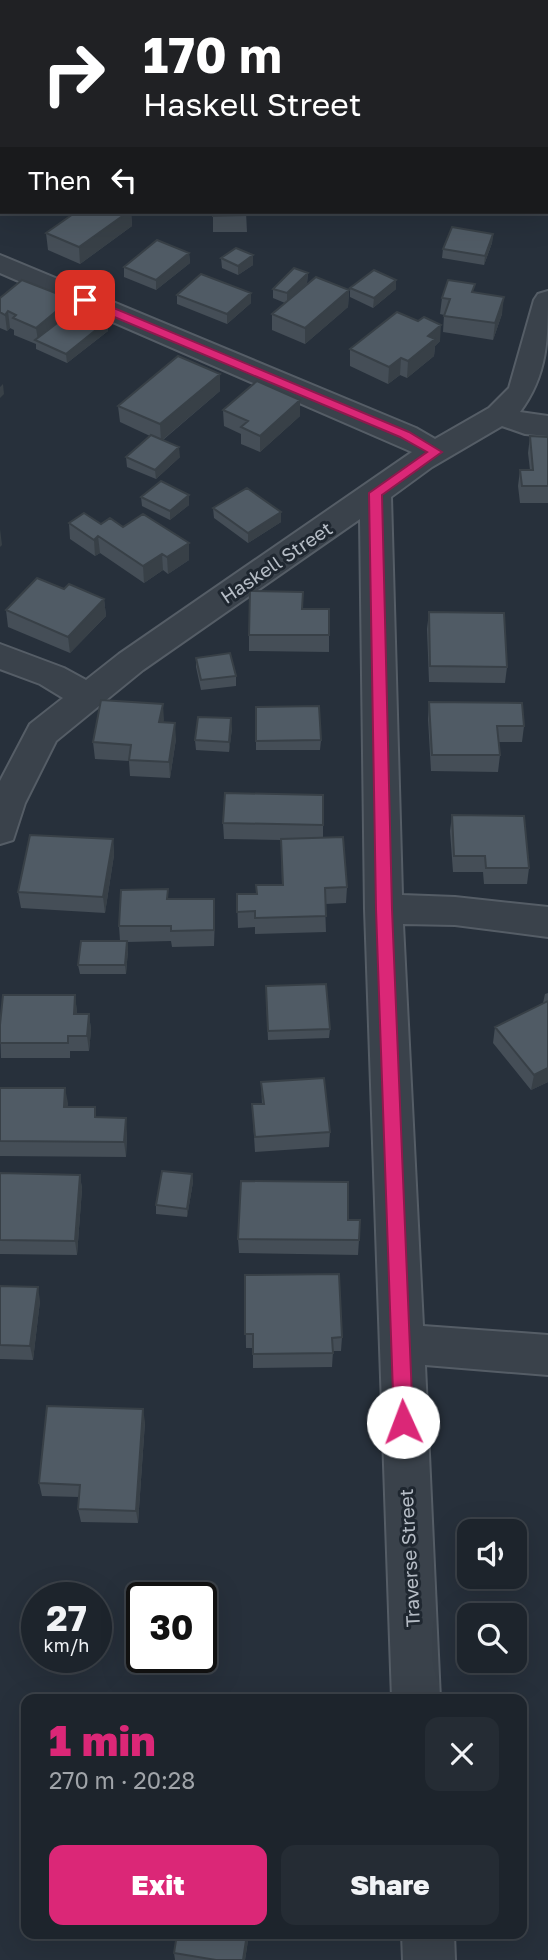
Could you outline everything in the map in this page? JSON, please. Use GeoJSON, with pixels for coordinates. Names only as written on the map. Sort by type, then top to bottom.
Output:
{"type":"FeatureCollection","features":[{"type":"Feature","properties":{"kind":"street"},"geometry":{"type":"LineString","coordinates":[[0,263],[405,435],[436,452]]}},
{"type":"Feature","properties":{"kind":"street","name":"Haskell Street"},"geometry":{"type":"LineString","coordinates":[[0,830],[7,803],[42,733],[225,596],[436,452],[500,415],[523,391],[548,300]]}},
{"type":"Feature","properties":{"kind":"street"},"geometry":{"type":"LineString","coordinates":[[500,415],[525,424],[548,426]]}},
{"type":"Feature","properties":{"kind":"street","name":"Traverse Street"},"geometry":{"type":"LineString","coordinates":[[376,493],[384,909],[416,1694]]}},
{"type":"Feature","properties":{"kind":"street"},"geometry":{"type":"LineString","coordinates":[[0,656],[52,676],[88,696]]}},
{"type":"Feature","properties":{"kind":"street"},"geometry":{"type":"LineString","coordinates":[[384,909],[455,911],[548,922]]}},
{"type":"Feature","properties":{"kind":"street"},"geometry":{"type":"LineString","coordinates":[[400,1344],[548,1355]]}},
{"type":"Feature","properties":{"kind":"street"},"geometry":{"type":"LineString","coordinates":[[428,1939],[429,1960]]}},
{"type":"Feature","properties":{"kind":"building"},"geometry":{"type":"Polygon","coordinates":[[[73,214],[125,214],[79,247],[46,233],[73,214]]]}},
{"type":"Feature","properties":{"kind":"building"},"geometry":{"type":"Polygon","coordinates":[[[213,214],[247,215],[213,216],[213,214]]]}},
{"type":"Feature","properties":{"kind":"building"},"geometry":{"type":"Polygon","coordinates":[[[452,227],[493,234],[485,256],[443,249],[452,227]]]}},
{"type":"Feature","properties":{"kind":"building"},"geometry":{"type":"Polygon","coordinates":[[[157,240],[189,253],[156,280],[124,267],[157,240]]]}},
{"type":"Feature","properties":{"kind":"building"},"geometry":{"type":"Polygon","coordinates":[[[236,248],[253,255],[238,266],[221,258],[236,248]]]}},
{"type":"Feature","properties":{"kind":"building"},"geometry":{"type":"Polygon","coordinates":[[[294,268],[308,273],[287,293],[273,289],[294,268]]]}},
{"type":"Feature","properties":{"kind":"building"},"geometry":{"type":"Polygon","coordinates":[[[374,270],[396,280],[374,298],[350,288],[374,270]]]}},
{"type":"Feature","properties":{"kind":"building"},"geometry":{"type":"Polygon","coordinates":[[[201,274],[251,293],[227,314],[177,295],[201,274]]]}},
{"type":"Feature","properties":{"kind":"building"},"geometry":{"type":"Polygon","coordinates":[[[316,277],[349,290],[305,328],[272,314],[316,277]]]}},
{"type":"Feature","properties":{"kind":"building"},"geometry":{"type":"Polygon","coordinates":[[[22,280],[71,299],[36,328],[13,318],[16,315],[8,311],[5,315],[0,312],[0,298],[22,280]]]}},
{"type":"Feature","properties":{"kind":"building"},"geometry":{"type":"Polygon","coordinates":[[[448,280],[475,284],[472,292],[504,297],[495,323],[444,316],[450,299],[442,298],[448,280]]]}},
{"type":"Feature","properties":{"kind":"building"},"geometry":{"type":"Polygon","coordinates":[[[77,308],[107,321],[66,354],[35,340],[77,308]]]}},
{"type":"Feature","properties":{"kind":"building"},"geometry":{"type":"Polygon","coordinates":[[[397,312],[418,321],[424,317],[441,325],[428,336],[435,339],[408,361],[401,358],[389,367],[350,349],[397,312]]]}},
{"type":"Feature","properties":{"kind":"building"},"geometry":{"type":"Polygon","coordinates":[[[178,356],[220,374],[160,424],[118,406],[178,356]]]}},
{"type":"Feature","properties":{"kind":"building"},"geometry":{"type":"Polygon","coordinates":[[[257,381],[300,400],[260,436],[241,427],[248,421],[223,410],[257,381]]]}},
{"type":"Feature","properties":{"kind":"building"},"geometry":{"type":"Polygon","coordinates":[[[151,435],[179,447],[155,470],[126,457],[151,435]]]}},
{"type":"Feature","properties":{"kind":"building"},"geometry":{"type":"Polygon","coordinates":[[[530,436],[548,437],[548,486],[522,486],[520,470],[533,470],[530,436]]]}},
{"type":"Feature","properties":{"kind":"building"},"geometry":{"type":"Polygon","coordinates":[[[161,481],[189,495],[170,511],[141,497],[161,481]]]}},
{"type":"Feature","properties":{"kind":"building"},"geometry":{"type":"Polygon","coordinates":[[[247,488],[281,512],[248,533],[213,508],[247,488]]]}},
{"type":"Feature","properties":{"kind":"building"},"geometry":{"type":"Polygon","coordinates":[[[84,513],[101,524],[110,518],[123,527],[143,514],[189,543],[167,557],[162,554],[143,566],[98,536],[94,540],[69,523],[84,513]]]}},
{"type":"Feature","properties":{"kind":"building"},"geometry":{"type":"Polygon","coordinates":[[[37,578],[64,589],[69,584],[104,599],[68,637],[6,610],[37,578]]]}},
{"type":"Feature","properties":{"kind":"building"},"geometry":{"type":"Polygon","coordinates":[[[250,591],[303,592],[302,609],[329,609],[329,635],[249,635],[250,591]]]}},
{"type":"Feature","properties":{"kind":"building"},"geometry":{"type":"Polygon","coordinates":[[[429,612],[504,613],[507,667],[430,666],[429,612]]]}},
{"type":"Feature","properties":{"kind":"building"},"geometry":{"type":"Polygon","coordinates":[[[230,653],[236,676],[201,680],[196,658],[230,653]]]}},
{"type":"Feature","properties":{"kind":"building"},"geometry":{"type":"Polygon","coordinates":[[[101,700],[163,704],[159,722],[175,723],[169,762],[129,760],[131,745],[93,742],[101,700]]]}},
{"type":"Feature","properties":{"kind":"building"},"geometry":{"type":"Polygon","coordinates":[[[429,702],[522,703],[524,726],[497,726],[500,755],[432,755],[429,702]]]}},
{"type":"Feature","properties":{"kind":"building"},"geometry":{"type":"Polygon","coordinates":[[[319,706],[321,740],[256,741],[256,707],[319,706]]]}},
{"type":"Feature","properties":{"kind":"building"},"geometry":{"type":"Polygon","coordinates":[[[198,717],[231,718],[229,742],[195,740],[198,717]]]}},
{"type":"Feature","properties":{"kind":"building"},"geometry":{"type":"Polygon","coordinates":[[[225,793],[323,795],[323,825],[223,823],[225,793]]]}},
{"type":"Feature","properties":{"kind":"building"},"geometry":{"type":"Polygon","coordinates":[[[452,815],[524,816],[529,868],[486,868],[485,856],[454,856],[452,815]]]}},
{"type":"Feature","properties":{"kind":"building"},"geometry":{"type":"Polygon","coordinates":[[[30,835],[113,839],[103,897],[18,892],[30,835]]]}},
{"type":"Feature","properties":{"kind":"building"},"geometry":{"type":"Polygon","coordinates":[[[343,837],[347,887],[325,888],[326,916],[255,918],[255,911],[237,912],[237,894],[257,894],[256,885],[283,885],[281,839],[343,837]]]}},
{"type":"Feature","properties":{"kind":"building"},"geometry":{"type":"Polygon","coordinates":[[[168,889],[167,899],[214,899],[214,930],[171,931],[171,926],[119,926],[121,890],[168,889]]]}},
{"type":"Feature","properties":{"kind":"building"},"geometry":{"type":"Polygon","coordinates":[[[81,941],[127,941],[125,965],[78,965],[81,941]]]}},
{"type":"Feature","properties":{"kind":"building"},"geometry":{"type":"Polygon","coordinates":[[[326,984],[330,1029],[268,1031],[266,986],[326,984]]]}},
{"type":"Feature","properties":{"kind":"building"},"geometry":{"type":"Polygon","coordinates":[[[3,995],[75,995],[74,1014],[89,1014],[87,1036],[68,1036],[68,1043],[0,1043],[3,995]]]}},
{"type":"Feature","properties":{"kind":"building"},"geometry":{"type":"Polygon","coordinates":[[[548,1001],[548,1068],[534,1075],[495,1027],[548,1001]]]}},
{"type":"Feature","properties":{"kind":"building"},"geometry":{"type":"Polygon","coordinates":[[[324,1078],[330,1132],[255,1137],[252,1104],[264,1104],[261,1082],[324,1078]]]}},
{"type":"Feature","properties":{"kind":"building"},"geometry":{"type":"Polygon","coordinates":[[[0,1088],[65,1088],[64,1107],[95,1107],[95,1117],[126,1118],[124,1142],[0,1141],[0,1088]]]}},
{"type":"Feature","properties":{"kind":"building"},"geometry":{"type":"Polygon","coordinates":[[[162,1171],[192,1174],[187,1209],[156,1205],[162,1171]]]}},
{"type":"Feature","properties":{"kind":"building"},"geometry":{"type":"Polygon","coordinates":[[[0,1173],[80,1175],[75,1241],[0,1240],[0,1173]]]}},
{"type":"Feature","properties":{"kind":"building"},"geometry":{"type":"Polygon","coordinates":[[[241,1181],[348,1182],[348,1220],[360,1220],[359,1240],[238,1239],[241,1181]]]}},
{"type":"Feature","properties":{"kind":"building"},"geometry":{"type":"Polygon","coordinates":[[[339,1274],[342,1337],[332,1338],[333,1353],[253,1354],[253,1334],[245,1334],[245,1275],[339,1274]]]}},
{"type":"Feature","properties":{"kind":"building"},"geometry":{"type":"Polygon","coordinates":[[[0,1286],[38,1287],[30,1346],[0,1345],[0,1286]]]}},
{"type":"Feature","properties":{"kind":"building"},"geometry":{"type":"Polygon","coordinates":[[[47,1406],[143,1409],[136,1511],[78,1509],[80,1485],[39,1483],[47,1406]]]}},
{"type":"Feature","properties":{"kind":"building"},"geometry":{"type":"Polygon","coordinates":[[[176,1939],[246,1939],[243,1960],[216,1960],[174,1953],[176,1939]]]}},
{"type":"Feature","properties":{"kind":"route"},"geometry":{"type":"LineString","coordinates":[[85,300],[405,435],[436,452],[376,493],[384,909],[403,1422]]}}]}
